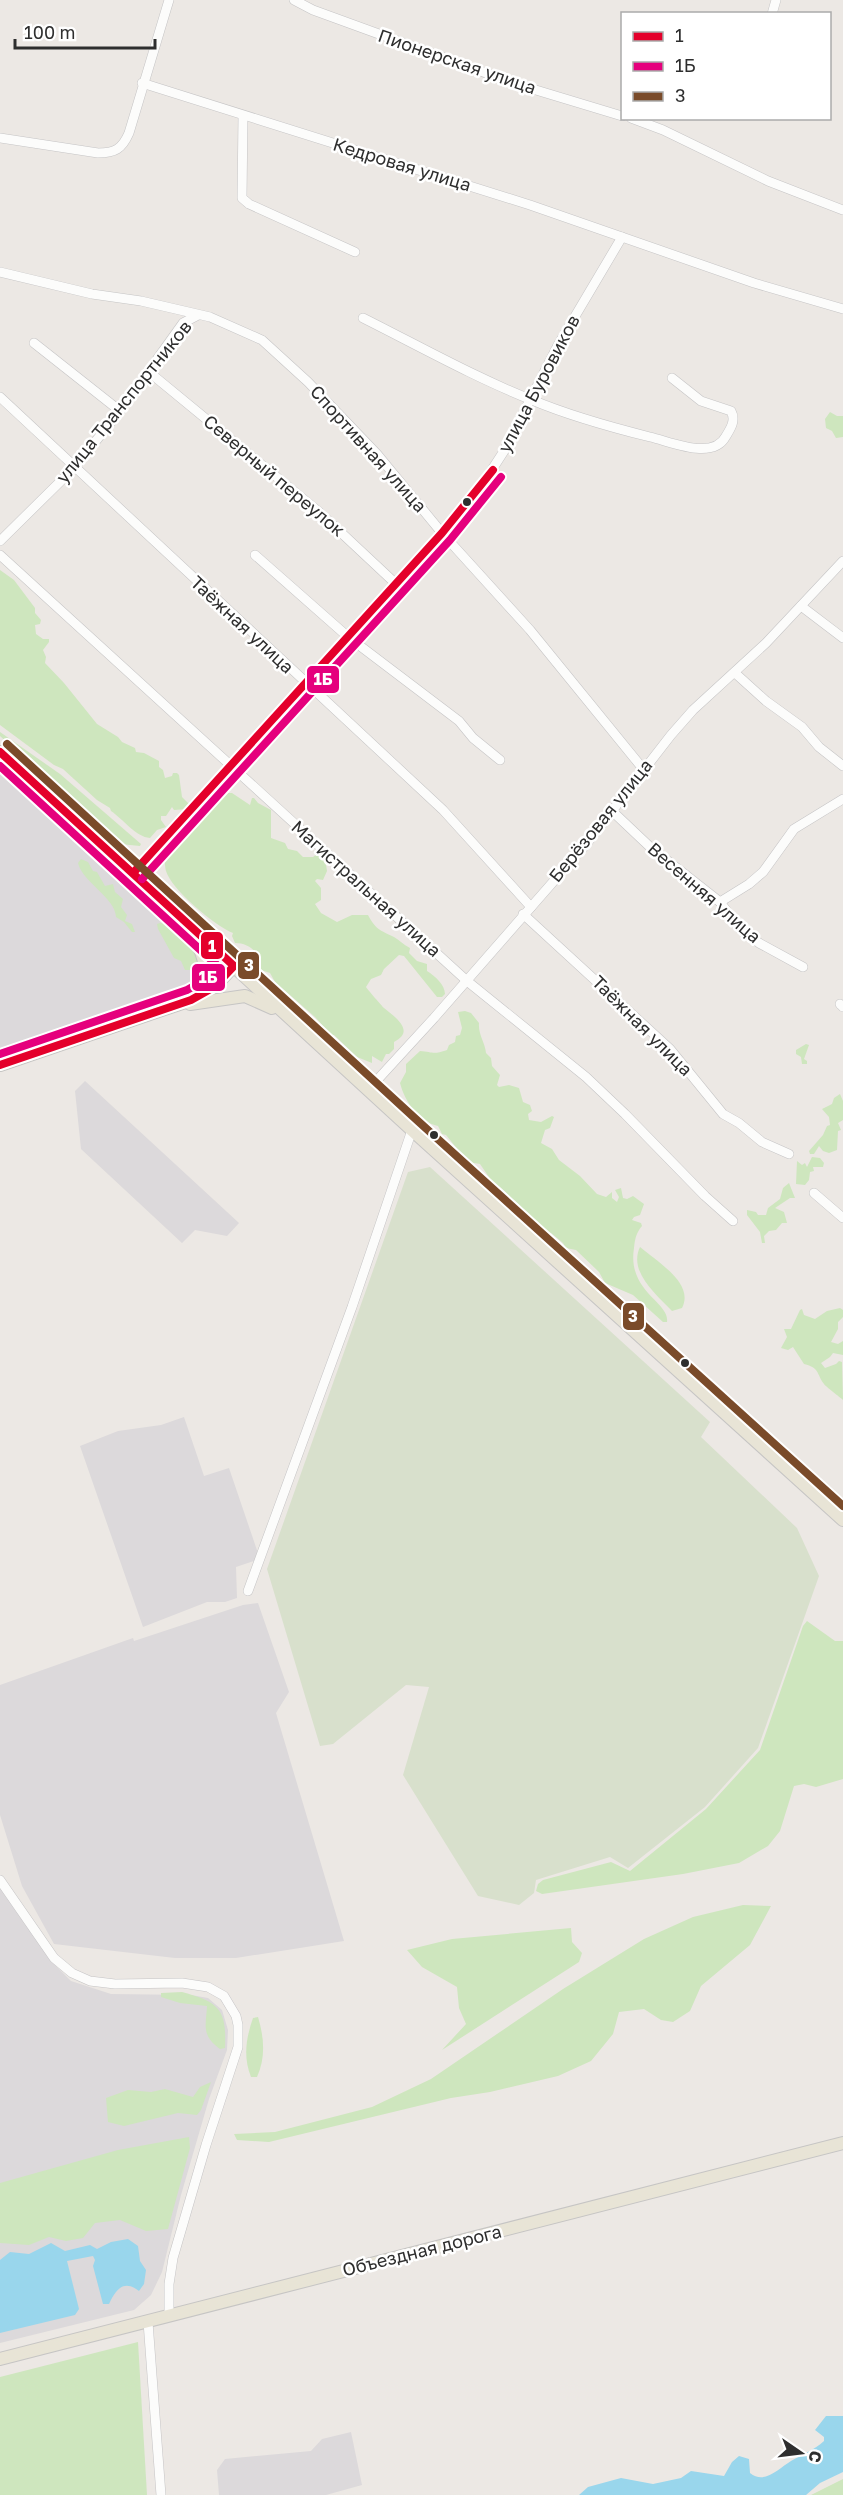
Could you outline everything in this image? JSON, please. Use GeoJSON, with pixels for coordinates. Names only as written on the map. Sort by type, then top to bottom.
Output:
{"type":"FeatureCollection","features":[{"type":"Feature","properties":{"kind":"main road"},"geometry":{"type":"LineString","coordinates":[[0,752],[134,872],[368,1090],[843,1520]]}},
{"type":"Feature","properties":{"kind":"main road"},"geometry":{"type":"LineString","coordinates":[[177,1005],[198,991],[206,973],[202,952],[187,922]]}},
{"type":"Feature","properties":{"kind":"main road"},"geometry":{"type":"LineString","coordinates":[[0,1065],[177,1005],[209,991],[234,966]]}},
{"type":"Feature","properties":{"kind":"main road"},"geometry":{"type":"LineString","coordinates":[[177,1005],[245,996],[288,1016]]}},
{"type":"Feature","properties":{"kind":"main road","name":"Объездная дорога"},"geometry":{"type":"LineString","coordinates":[[0,2359],[843,2143]]}},
{"type":"Feature","properties":{"kind":"street"},"geometry":{"type":"LineString","coordinates":[[0,138],[98,153],[114,152],[120,148],[129,133],[142,83],[169,0]]}},
{"type":"Feature","properties":{"kind":"street","name":"Пионерская улица"},"geometry":{"type":"LineString","coordinates":[[294,0],[313,10],[516,84],[621,116]]}},
{"type":"Feature","properties":{"kind":"street","name":"Кедровая улица"},"geometry":{"type":"LineString","coordinates":[[142,83],[530,205],[754,283],[843,309]]}},
{"type":"Feature","properties":{"kind":"street"},"geometry":{"type":"LineString","coordinates":[[243,116],[242,198],[249,204],[355,252]]}},
{"type":"Feature","properties":{"kind":"street"},"geometry":{"type":"LineString","coordinates":[[636,120],[663,130],[768,182],[843,210]]}},
{"type":"Feature","properties":{"kind":"street","name":"улица Буровиков"},"geometry":{"type":"LineString","coordinates":[[134,872],[442,533],[493,470],[558,345],[622,237]]}},
{"type":"Feature","properties":{"kind":"street","name":"Спортивная улица"},"geometry":{"type":"LineString","coordinates":[[0,272],[92,294],[141,301],[198,315],[233,325],[262,340],[276,351],[377,454],[442,533],[530,630],[644,770]]}},
{"type":"Feature","properties":{"kind":"street","name":"улица Транспортников"},"geometry":{"type":"LineString","coordinates":[[0,541],[74,468],[120,411],[183,323],[198,315]]}},
{"type":"Feature","properties":{"kind":"street"},"geometry":{"type":"LineString","coordinates":[[363,318],[531,400],[572,415],[700,448],[717,446],[724,441],[734,421],[731,411],[702,401],[672,378]]}},
{"type":"Feature","properties":{"kind":"street"},"geometry":{"type":"LineString","coordinates":[[34,343],[120,411]]}},
{"type":"Feature","properties":{"kind":"street","name":"Северный переулок"},"geometry":{"type":"LineString","coordinates":[[149,372],[318,511],[394,584]]}},
{"type":"Feature","properties":{"kind":"street","name":"Таёжная улица"},"geometry":{"type":"LineString","coordinates":[[0,398],[443,810],[531,907]]}},
{"type":"Feature","properties":{"kind":"street","name":"Магистральная улица"},"geometry":{"type":"LineString","coordinates":[[0,555],[468,981],[586,1077],[733,1221]]}},
{"type":"Feature","properties":{"kind":"street"},"geometry":{"type":"LineString","coordinates":[[255,555],[347,636],[428,695],[500,760]]}},
{"type":"Feature","properties":{"kind":"street","name":"Берёзовая улица"},"geometry":{"type":"LineString","coordinates":[[368,1090],[468,981],[588,842],[693,710],[735,673],[843,561]]}},
{"type":"Feature","properties":{"kind":"street"},"geometry":{"type":"LineString","coordinates":[[801,606],[843,638]]}},
{"type":"Feature","properties":{"kind":"street"},"geometry":{"type":"LineString","coordinates":[[735,673],[766,701],[802,727],[819,747],[843,766]]}},
{"type":"Feature","properties":{"kind":"street"},"geometry":{"type":"LineString","coordinates":[[720,902],[749,884],[763,872],[794,829],[843,799]]}},
{"type":"Feature","properties":{"kind":"street","name":"Весенняя улица"},"geometry":{"type":"LineString","coordinates":[[612,811],[649,846],[720,902],[739,928],[759,943],[803,967]]}},
{"type":"Feature","properties":{"kind":"street","name":"Таёжная улица"},"geometry":{"type":"LineString","coordinates":[[524,915],[670,1049],[723,1114],[739,1123],[762,1142],[789,1154]]}},
{"type":"Feature","properties":{"kind":"street"},"geometry":{"type":"LineString","coordinates":[[248,1591],[352,1307],[412,1130]]}},
{"type":"Feature","properties":{"kind":"street"},"geometry":{"type":"LineString","coordinates":[[814,1193],[843,1218]]}},
{"type":"Feature","properties":{"kind":"street"},"geometry":{"type":"LineString","coordinates":[[0,1880],[54,1958],[72,1973],[90,1980],[115,1984],[182,1983],[208,1987],[224,1996],[236,2016],[238,2047],[173,2258],[169,2284],[169,2316]]}},
{"type":"Feature","properties":{"kind":"street"},"geometry":{"type":"LineString","coordinates":[[148,2322],[161,2495]]}},
{"type":"Feature","properties":{"kind":"shaded area"},"geometry":{"type":"Polygon","coordinates":[[[0,768],[193,948],[197,977],[187,988],[0,1050],[0,768]]]}},
{"type":"Feature","properties":{"kind":"shaded area"},"geometry":{"type":"Polygon","coordinates":[[[85,1081],[239,1223],[227,1236],[195,1230],[182,1243],[81,1149],[75,1091],[85,1081]]]}},
{"type":"Feature","properties":{"kind":"shaded area"},"geometry":{"type":"Polygon","coordinates":[[[184,1417],[204,1476],[229,1468],[260,1559],[236,1567],[237,1598],[225,1602],[207,1602],[143,1627],[80,1446],[118,1431],[161,1425],[184,1417]]]}},
{"type":"Feature","properties":{"kind":"shaded area"},"geometry":{"type":"Polygon","coordinates":[[[258,1603],[289,1692],[276,1713],[344,1941],[236,1958],[175,1958],[54,1944],[22,1886],[0,1815],[0,1685],[133,1638],[134,1641],[243,1605],[258,1603]]]}},
{"type":"Feature","properties":{"kind":"shaded area"},"geometry":{"type":"Polygon","coordinates":[[[0,1887],[53,1963],[71,1981],[111,1994],[191,1995],[208,1998],[222,2010],[228,2030],[227,2050],[209,2099],[181,2195],[162,2272],[151,2295],[134,2310],[0,2343],[0,1887]]]}},
{"type":"Feature","properties":{"kind":"shaded area"},"geometry":{"type":"Polygon","coordinates":[[[351,2432],[362,2485],[326,2495],[219,2495],[217,2470],[225,2459],[311,2451],[322,2439],[351,2432]]]}},
{"type":"Feature","properties":{"kind":"green space"},"geometry":{"type":"Polygon","coordinates":[[[830,412],[843,416],[843,437],[836,438],[832,431],[826,428],[825,419],[830,412]]]}},
{"type":"Feature","properties":{"kind":"green space"},"geometry":{"type":"Polygon","coordinates":[[[0,570],[14,580],[41,620],[40,624],[35,625],[36,634],[43,639],[49,639],[43,650],[46,657],[45,663],[97,724],[122,742],[135,748],[136,752],[144,753],[159,761],[159,767],[163,770],[165,778],[172,776],[173,773],[179,775],[182,797],[190,805],[188,809],[174,810],[172,807],[166,816],[161,816],[166,827],[157,830],[150,838],[135,831],[63,769],[54,765],[0,725],[0,570]]]}},
{"type":"Feature","properties":{"kind":"green space"},"geometry":{"type":"Polygon","coordinates":[[[0,732],[60,774],[141,844],[140,846],[120,844],[0,736],[0,732]]]}},
{"type":"Feature","properties":{"kind":"green space"},"geometry":{"type":"Polygon","coordinates":[[[220,793],[232,793],[250,805],[254,798],[271,810],[271,838],[285,843],[288,849],[297,851],[303,857],[313,857],[317,854],[325,858],[327,871],[323,880],[315,881],[321,888],[321,900],[315,904],[321,913],[337,922],[352,915],[368,915],[379,929],[410,948],[409,953],[417,961],[427,964],[427,971],[441,984],[445,994],[437,997],[404,956],[399,955],[381,975],[371,979],[366,987],[398,1020],[403,1029],[400,1038],[394,1042],[394,1049],[386,1054],[382,1062],[372,1056],[372,1063],[357,1057],[334,1035],[331,1035],[315,1017],[275,982],[270,973],[261,970],[252,959],[256,953],[254,951],[247,945],[235,943],[233,933],[195,906],[170,879],[164,857],[200,817],[204,816],[220,793]]]}},
{"type":"Feature","properties":{"kind":"green space"},"geometry":{"type":"Polygon","coordinates":[[[81,859],[88,862],[93,871],[97,872],[105,886],[113,884],[115,892],[123,899],[121,907],[127,915],[125,921],[132,924],[135,932],[132,932],[124,922],[116,917],[105,896],[86,877],[78,863],[81,859]]]}},
{"type":"Feature","properties":{"kind":"green space"},"geometry":{"type":"Polygon","coordinates":[[[157,924],[167,924],[176,936],[183,936],[188,940],[190,949],[194,948],[199,964],[192,970],[185,970],[181,961],[174,958],[158,929],[157,924]]]}},
{"type":"Feature","properties":{"kind":"green space"},"geometry":{"type":"Polygon","coordinates":[[[458,1012],[471,1013],[479,1023],[486,1053],[491,1058],[492,1066],[500,1075],[497,1085],[519,1088],[523,1102],[530,1105],[532,1111],[528,1114],[529,1120],[541,1122],[554,1117],[550,1128],[545,1130],[541,1143],[552,1149],[559,1160],[580,1176],[597,1194],[606,1197],[612,1192],[612,1198],[617,1202],[619,1197],[615,1190],[621,1188],[623,1198],[633,1196],[644,1204],[640,1215],[632,1220],[641,1223],[642,1226],[635,1239],[634,1263],[642,1285],[662,1308],[667,1322],[663,1322],[633,1295],[605,1283],[599,1272],[576,1250],[566,1248],[551,1233],[543,1231],[539,1224],[493,1183],[480,1164],[468,1162],[446,1135],[442,1134],[438,1126],[419,1116],[409,1104],[400,1083],[406,1072],[406,1064],[420,1051],[436,1053],[447,1050],[449,1045],[455,1042],[456,1036],[460,1035],[462,1028],[458,1012]]]}},
{"type":"Feature","properties":{"kind":"green space"},"geometry":{"type":"Polygon","coordinates":[[[806,1044],[809,1045],[804,1059],[807,1064],[802,1064],[801,1057],[796,1054],[796,1050],[806,1044]]]}},
{"type":"Feature","properties":{"kind":"green space"},"geometry":{"type":"Polygon","coordinates":[[[840,1094],[843,1101],[843,1120],[838,1123],[841,1130],[838,1131],[837,1150],[829,1153],[823,1151],[819,1146],[814,1154],[810,1154],[809,1151],[830,1125],[829,1117],[822,1109],[832,1104],[834,1098],[840,1094]]]}},
{"type":"Feature","properties":{"kind":"green space"},"geometry":{"type":"Polygon","coordinates":[[[812,1157],[820,1158],[824,1163],[823,1167],[813,1167],[814,1171],[810,1172],[809,1180],[805,1185],[796,1184],[797,1161],[802,1165],[805,1163],[807,1167],[812,1157]]]}},
{"type":"Feature","properties":{"kind":"green space"},"geometry":{"type":"Polygon","coordinates":[[[430,1167],[710,1422],[701,1437],[797,1528],[819,1576],[758,1748],[705,1807],[628,1868],[610,1857],[536,1880],[534,1893],[519,1905],[478,1896],[403,1775],[429,1687],[406,1685],[333,1744],[320,1746],[267,1569],[408,1172],[430,1167]]]}},
{"type":"Feature","properties":{"kind":"green space"},"geometry":{"type":"Polygon","coordinates":[[[789,1183],[795,1198],[790,1198],[775,1208],[784,1212],[787,1223],[782,1223],[776,1230],[769,1231],[764,1236],[765,1243],[762,1243],[760,1232],[747,1215],[747,1210],[756,1212],[758,1215],[766,1215],[768,1208],[780,1199],[783,1188],[789,1183]]]}},
{"type":"Feature","properties":{"kind":"green space"},"geometry":{"type":"Polygon","coordinates":[[[640,1247],[679,1281],[685,1299],[682,1308],[672,1311],[646,1282],[638,1265],[637,1256],[640,1247]]]}},
{"type":"Feature","properties":{"kind":"green space"},"geometry":{"type":"Polygon","coordinates":[[[840,1308],[843,1310],[843,1317],[838,1322],[838,1329],[831,1342],[838,1344],[843,1341],[843,1355],[833,1353],[821,1363],[825,1368],[839,1361],[842,1362],[843,1400],[825,1385],[815,1369],[804,1364],[793,1347],[788,1350],[781,1348],[787,1337],[784,1329],[791,1329],[800,1310],[802,1309],[804,1315],[815,1319],[827,1311],[840,1308]]]}},
{"type":"Feature","properties":{"kind":"green space"},"geometry":{"type":"Polygon","coordinates":[[[807,1621],[835,1641],[843,1641],[843,1779],[816,1787],[804,1784],[794,1786],[780,1831],[768,1846],[739,1863],[683,1874],[542,1894],[536,1891],[538,1884],[543,1880],[611,1862],[630,1871],[706,1809],[760,1750],[803,1626],[807,1621]]]}},
{"type":"Feature","properties":{"kind":"green space"},"geometry":{"type":"Polygon","coordinates":[[[743,1905],[771,1906],[750,1945],[701,1986],[690,2011],[673,2022],[661,2020],[644,2009],[619,2012],[613,2034],[591,2061],[558,2076],[490,2092],[451,2098],[269,2142],[237,2140],[234,2134],[275,2132],[372,2107],[431,2079],[563,1989],[644,1939],[693,1917],[743,1905]]]}},
{"type":"Feature","properties":{"kind":"green space"},"geometry":{"type":"Polygon","coordinates":[[[571,1928],[572,1942],[582,1953],[579,1962],[442,2050],[466,2024],[459,2008],[457,1987],[422,1967],[407,1950],[452,1939],[571,1928]]]}},
{"type":"Feature","properties":{"kind":"green space"},"geometry":{"type":"Polygon","coordinates":[[[182,1992],[204,1999],[218,2009],[224,2024],[225,2048],[220,2049],[207,2035],[207,2006],[180,2003],[161,1997],[161,1993],[182,1992]]]}},
{"type":"Feature","properties":{"kind":"green space"},"geometry":{"type":"Polygon","coordinates":[[[258,2017],[262,2032],[263,2054],[257,2077],[251,2077],[246,2055],[247,2040],[253,2018],[258,2017]]]}},
{"type":"Feature","properties":{"kind":"green space"},"geometry":{"type":"Polygon","coordinates":[[[211,2082],[197,2115],[178,2113],[124,2126],[108,2122],[106,2098],[128,2090],[151,2092],[165,2089],[193,2097],[200,2087],[211,2082]]]}},
{"type":"Feature","properties":{"kind":"green space"},"geometry":{"type":"Polygon","coordinates":[[[189,2137],[190,2148],[168,2229],[146,2231],[120,2220],[95,2223],[83,2238],[66,2241],[49,2237],[29,2245],[0,2243],[0,2183],[118,2150],[189,2137]]]}},
{"type":"Feature","properties":{"kind":"green space"},"geometry":{"type":"Polygon","coordinates":[[[138,2342],[147,2495],[0,2495],[0,2377],[138,2342]]]}},
{"type":"Feature","properties":{"kind":"green space"},"geometry":{"type":"Polygon","coordinates":[[[843,2479],[843,2495],[811,2495],[843,2479]]]}},
{"type":"Feature","properties":{"kind":"water"},"geometry":{"type":"Polygon","coordinates":[[[128,2239],[138,2246],[140,2261],[146,2270],[144,2284],[139,2291],[134,2287],[121,2287],[109,2304],[103,2304],[93,2266],[95,2260],[93,2256],[67,2261],[79,2309],[75,2315],[0,2333],[0,2260],[10,2252],[29,2254],[51,2243],[65,2251],[90,2245],[97,2249],[111,2242],[128,2239]]]}},
{"type":"Feature","properties":{"kind":"water"},"geometry":{"type":"Polygon","coordinates":[[[826,2416],[843,2416],[843,2472],[820,2483],[806,2495],[579,2495],[588,2487],[621,2478],[653,2484],[681,2478],[691,2471],[724,2476],[732,2462],[739,2456],[749,2459],[750,2473],[761,2477],[766,2476],[824,2441],[824,2437],[815,2430],[826,2416]]]}},
{"type":"Feature","properties":{"kind":"transit line","name":"1"},"geometry":{"type":"LineString","coordinates":[[134,872],[442,533],[493,470]]}},
{"type":"Feature","properties":{"kind":"transit line","name":"1Б"},"geometry":{"type":"LineString","coordinates":[[142,879],[450,540],[501,477]]}},
{"type":"Feature","properties":{"kind":"transit line","name":"3"},"geometry":{"type":"LineString","coordinates":[[7,744],[419,1122],[843,1506]]}},
{"type":"Feature","properties":{"kind":"transit line","name":"1"},"geometry":{"type":"LineString","coordinates":[[0,752],[234,966],[214,987],[191,1000],[0,1065]]}},
{"type":"Feature","properties":{"kind":"transit line","name":"1Б"},"geometry":{"type":"LineString","coordinates":[[0,766],[219,967],[207,979],[187,990],[0,1054]]}}]}
